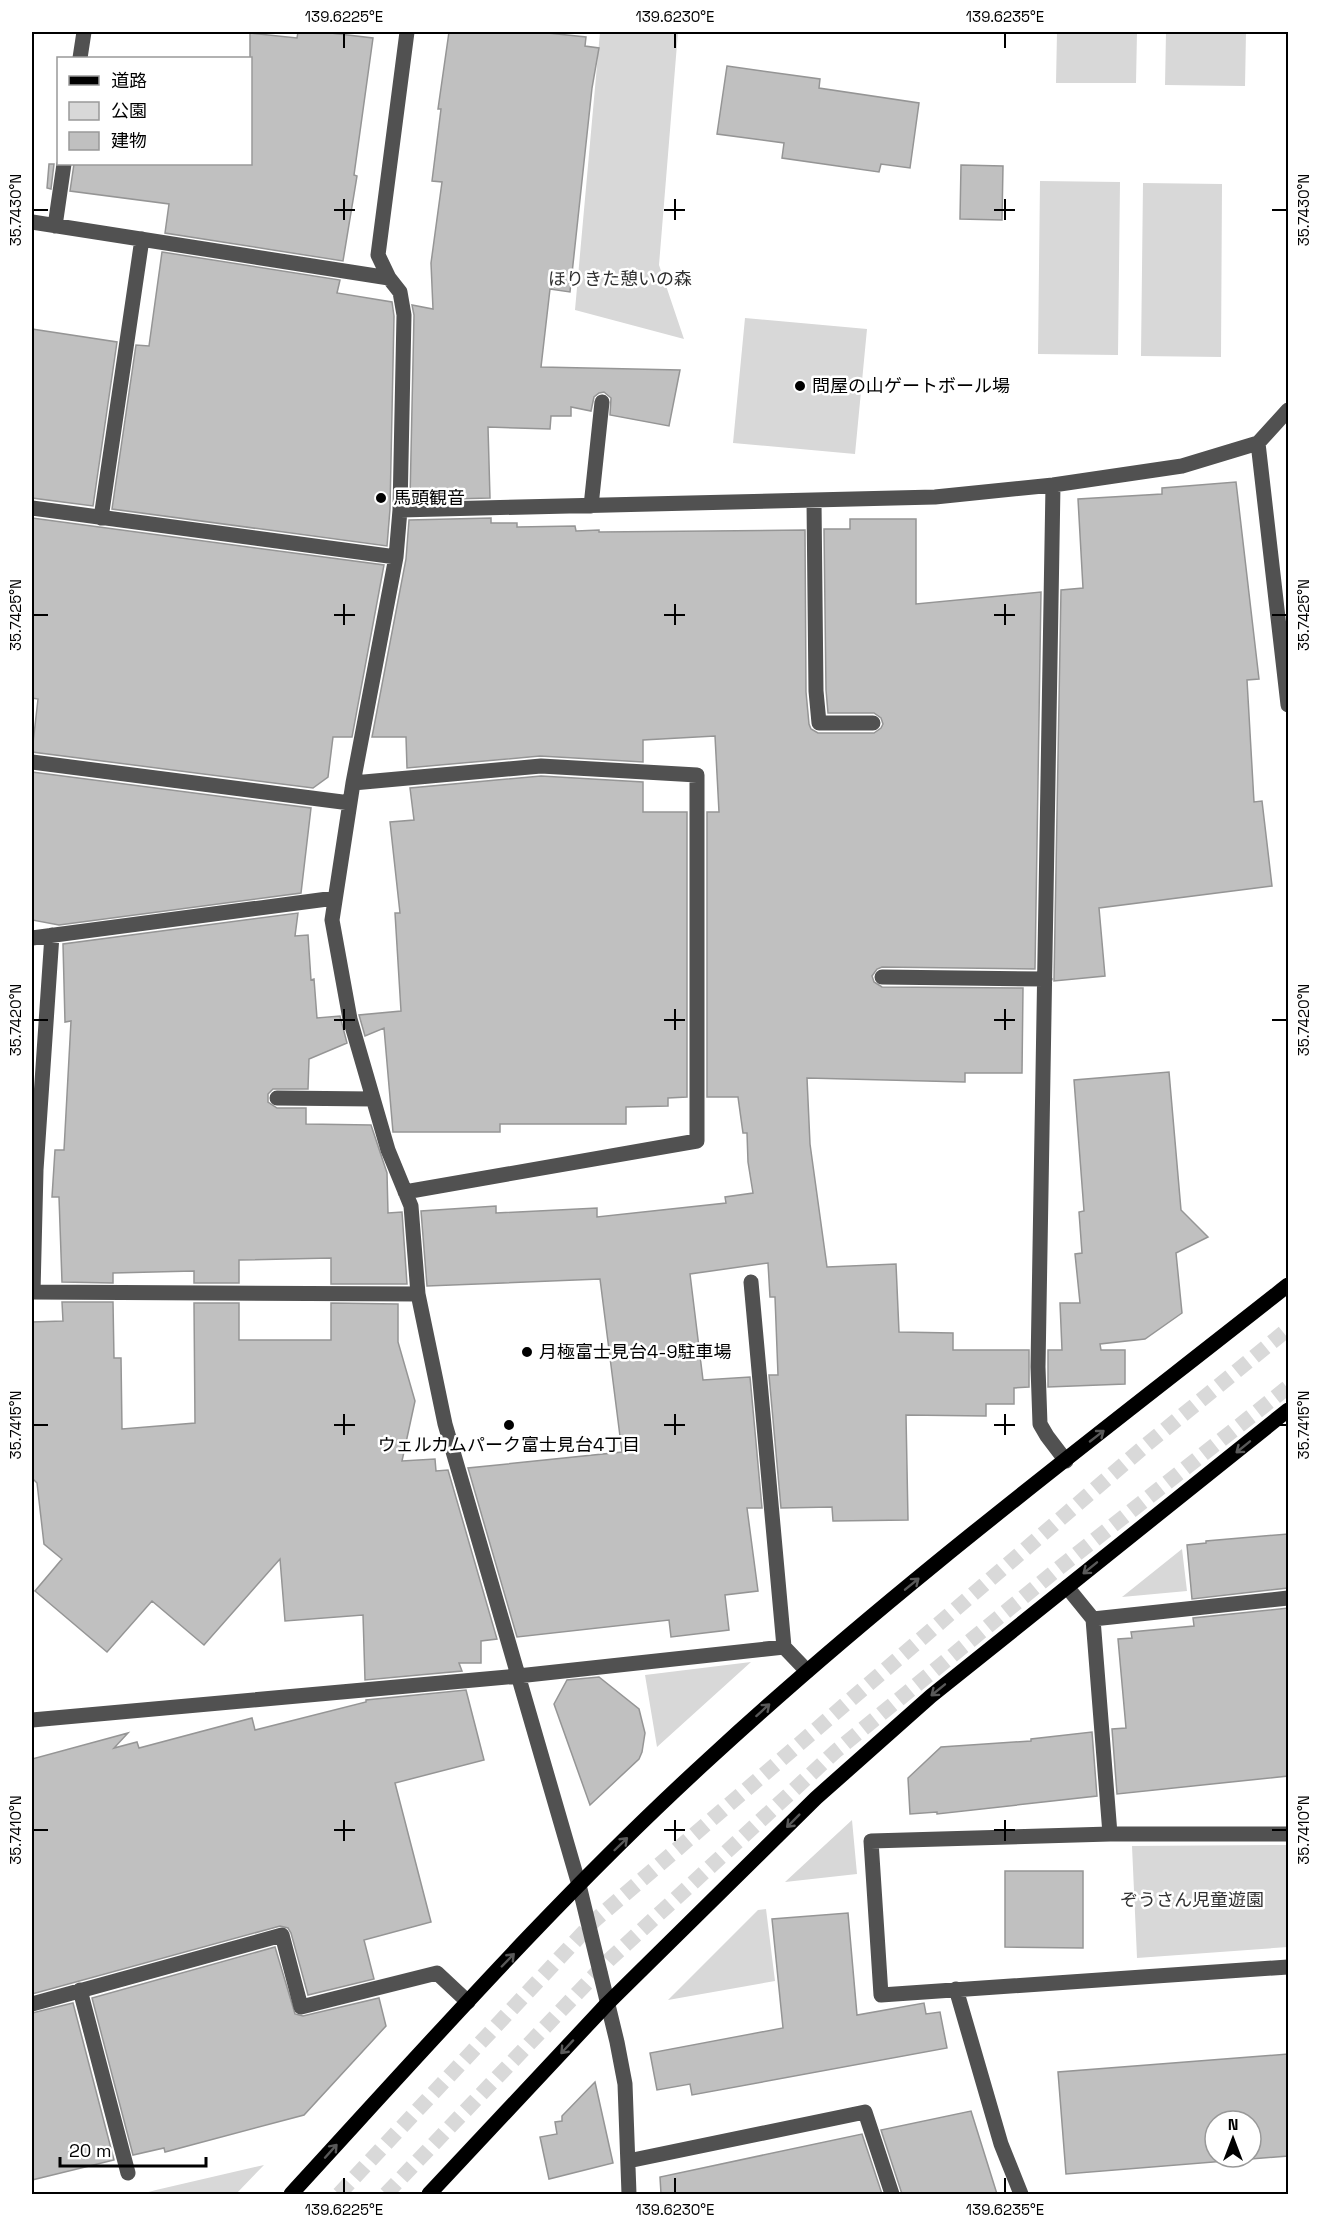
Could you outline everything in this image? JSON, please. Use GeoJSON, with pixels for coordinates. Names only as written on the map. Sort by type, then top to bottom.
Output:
{"type":"FeatureCollection","features":[{"type":"Feature","properties":{"kind":"main road"},"geometry":{"type":"LineString","coordinates":[[291,2194],[579,1885],[708,1760],[840,1641],[1288,1285]]}},
{"type":"Feature","properties":{"kind":"main road"},"geometry":{"type":"LineString","coordinates":[[429,2194],[607,2004],[816,1798],[932,1696],[1288,1410]]}},
{"type":"Feature","properties":{"kind":"street"},"geometry":{"type":"LineString","coordinates":[[80,57],[84,32]]}},
{"type":"Feature","properties":{"kind":"street"},"geometry":{"type":"LineString","coordinates":[[407,32],[378,255],[388,278],[400,292],[404,315],[400,510],[396,556],[353,783],[332,920],[348,1008],[373,1099],[388,1150],[411,1206],[418,1294],[445,1424],[579,1885],[607,2004],[625,2084],[629,2194]]}},
{"type":"Feature","properties":{"kind":"street"},"geometry":{"type":"LineString","coordinates":[[55,226],[64,165]]}},
{"type":"Feature","properties":{"kind":"street"},"geometry":{"type":"LineString","coordinates":[[32,222],[388,278]]}},
{"type":"Feature","properties":{"kind":"street"},"geometry":{"type":"LineString","coordinates":[[101,518],[142,239]]}},
{"type":"Feature","properties":{"kind":"street"},"geometry":{"type":"LineString","coordinates":[[591,506],[602,402]]}},
{"type":"Feature","properties":{"kind":"street"},"geometry":{"type":"LineString","coordinates":[[400,510],[935,497],[1053,485],[1182,466],[1258,443],[1288,410]]}},
{"type":"Feature","properties":{"kind":"street"},"geometry":{"type":"LineString","coordinates":[[1258,443],[1288,705]]}},
{"type":"Feature","properties":{"kind":"street"},"geometry":{"type":"LineString","coordinates":[[1053,485],[1038,1367],[1040,1424],[1066,1461]]}},
{"type":"Feature","properties":{"kind":"street"},"geometry":{"type":"LineString","coordinates":[[814,501],[816,691],[819,723],[873,723]]}},
{"type":"Feature","properties":{"kind":"street"},"geometry":{"type":"LineString","coordinates":[[32,508],[396,556]]}},
{"type":"Feature","properties":{"kind":"street"},"geometry":{"type":"LineString","coordinates":[[32,762],[350,803]]}},
{"type":"Feature","properties":{"kind":"street"},"geometry":{"type":"LineString","coordinates":[[353,783],[541,766],[697,775],[697,1142],[405,1192]]}},
{"type":"Feature","properties":{"kind":"street"},"geometry":{"type":"LineString","coordinates":[[32,938],[335,898]]}},
{"type":"Feature","properties":{"kind":"street"},"geometry":{"type":"LineString","coordinates":[[52,935],[36,1170],[32,1292],[418,1294]]}},
{"type":"Feature","properties":{"kind":"street"},"geometry":{"type":"LineString","coordinates":[[882,977],[1045,980]]}},
{"type":"Feature","properties":{"kind":"street"},"geometry":{"type":"LineString","coordinates":[[277,1098],[373,1099]]}},
{"type":"Feature","properties":{"kind":"street"},"geometry":{"type":"LineString","coordinates":[[751,1282],[783,1647],[807,1671]]}},
{"type":"Feature","properties":{"kind":"street"},"geometry":{"type":"LineString","coordinates":[[1067,1587],[1093,1619],[1110,1834]]}},
{"type":"Feature","properties":{"kind":"street"},"geometry":{"type":"LineString","coordinates":[[1093,1619],[1288,1598]]}},
{"type":"Feature","properties":{"kind":"street"},"geometry":{"type":"LineString","coordinates":[[32,1720],[518,1676],[783,1647]]}},
{"type":"Feature","properties":{"kind":"street"},"geometry":{"type":"LineString","coordinates":[[1288,1834],[1110,1834],[871,1841],[881,1995],[1288,1967]]}},
{"type":"Feature","properties":{"kind":"street"},"geometry":{"type":"LineString","coordinates":[[32,2004],[282,1935],[301,2007],[437,1973],[468,2002]]}},
{"type":"Feature","properties":{"kind":"street"},"geometry":{"type":"LineString","coordinates":[[956,1989],[1001,2144],[1021,2194]]}},
{"type":"Feature","properties":{"kind":"street"},"geometry":{"type":"LineString","coordinates":[[80,1990],[128,2173]]}},
{"type":"Feature","properties":{"kind":"street"},"geometry":{"type":"LineString","coordinates":[[628,2161],[865,2112],[892,2194]]}},
{"type":"Feature","properties":{"kind":"green space","name":"ほりきた憩いの森"},"geometry":{"type":"Polygon","coordinates":[[[600,32],[678,32],[659,265],[684,339],[575,310],[600,32]]]}},
{"type":"Feature","properties":{"kind":"green space"},"geometry":{"type":"Polygon","coordinates":[[[1057,32],[1137,32],[1136,83],[1056,83],[1057,32]]]}},
{"type":"Feature","properties":{"kind":"green space"},"geometry":{"type":"Polygon","coordinates":[[[1166,32],[1246,32],[1245,86],[1165,85],[1166,32]]]}},
{"type":"Feature","properties":{"kind":"green space"},"geometry":{"type":"Polygon","coordinates":[[[1040,181],[1120,182],[1118,355],[1038,354],[1040,181]]]}},
{"type":"Feature","properties":{"kind":"green space"},"geometry":{"type":"Polygon","coordinates":[[[1143,183],[1222,184],[1221,357],[1141,356],[1143,183]]]}},
{"type":"Feature","properties":{"kind":"green space","name":"問屋の山ゲートボール場"},"geometry":{"type":"Polygon","coordinates":[[[745,318],[867,329],[855,454],[733,443],[745,318]]]}},
{"type":"Feature","properties":{"kind":"green space"},"geometry":{"type":"Polygon","coordinates":[[[1182,1549],[1187,1591],[1122,1597],[1182,1549]]]}},
{"type":"Feature","properties":{"kind":"green space"},"geometry":{"type":"Polygon","coordinates":[[[751,1662],[657,1747],[645,1675],[751,1662]]]}},
{"type":"Feature","properties":{"kind":"green space"},"geometry":{"type":"Polygon","coordinates":[[[852,1820],[857,1874],[785,1882],[852,1820]]]}},
{"type":"Feature","properties":{"kind":"green space","name":"ぞうさん児童遊園"},"geometry":{"type":"Polygon","coordinates":[[[1288,1845],[1288,1947],[1137,1958],[1132,1846],[1288,1845]]]}},
{"type":"Feature","properties":{"kind":"green space"},"geometry":{"type":"Polygon","coordinates":[[[766,1909],[775,1981],[668,2000],[758,1910],[766,1909]]]}},
{"type":"Feature","properties":{"kind":"green space"},"geometry":{"type":"Polygon","coordinates":[[[264,2165],[236,2194],[141,2194],[156,2190],[264,2165]]]}},
{"type":"Feature","properties":{"kind":"building"},"geometry":{"type":"Polygon","coordinates":[[[298,32],[322,32],[373,38],[354,175],[357,176],[343,261],[165,233],[169,204],[70,191],[74,165],[252,165],[250,33],[297,38],[298,32]]]}},
{"type":"Feature","properties":{"kind":"building"},"geometry":{"type":"Polygon","coordinates":[[[449,32],[538,32],[586,37],[585,46],[599,48],[592,88],[570,292],[550,289],[541,367],[680,370],[669,426],[610,415],[611,398],[604,392],[599,393],[594,397],[591,411],[571,407],[571,416],[551,416],[550,429],[488,427],[490,498],[410,500],[414,315],[412,305],[433,309],[431,263],[442,182],[432,181],[441,109],[438,109],[449,32]]]}},
{"type":"Feature","properties":{"kind":"building"},"geometry":{"type":"Polygon","coordinates":[[[727,66],[820,79],[819,88],[919,103],[910,168],[881,164],[879,172],[782,158],[784,143],[717,134],[727,66]]]}},
{"type":"Feature","properties":{"kind":"building"},"geometry":{"type":"Polygon","coordinates":[[[49,164],[54,164],[51,189],[47,188],[49,164]]]}},
{"type":"Feature","properties":{"kind":"building"},"geometry":{"type":"Polygon","coordinates":[[[961,165],[1003,166],[1002,220],[960,219],[961,165]]]}},
{"type":"Feature","properties":{"kind":"building"},"geometry":{"type":"Polygon","coordinates":[[[162,252],[340,280],[337,293],[392,302],[394,316],[390,509],[387,546],[112,509],[136,345],[149,346],[162,252]]]}},
{"type":"Feature","properties":{"kind":"building"},"geometry":{"type":"Polygon","coordinates":[[[32,329],[117,342],[93,506],[32,498],[32,329]]]}},
{"type":"Feature","properties":{"kind":"building"},"geometry":{"type":"Polygon","coordinates":[[[1236,482],[1259,679],[1247,680],[1254,802],[1262,801],[1272,886],[1099,908],[1105,976],[1054,981],[1061,590],[1083,588],[1078,499],[1162,494],[1162,488],[1236,482]]]}},
{"type":"Feature","properties":{"kind":"building"},"geometry":{"type":"Polygon","coordinates":[[[32,518],[384,565],[352,737],[333,737],[328,777],[313,788],[32,752],[38,699],[32,698],[32,518]]]}},
{"type":"Feature","properties":{"kind":"building"},"geometry":{"type":"Polygon","coordinates":[[[491,518],[491,523],[517,523],[517,527],[575,526],[576,531],[599,530],[599,532],[805,530],[806,692],[809,724],[811,729],[818,733],[874,733],[883,724],[881,718],[874,713],[828,713],[824,529],[850,529],[850,519],[916,519],[916,604],[1041,592],[1035,969],[882,967],[877,969],[872,976],[874,982],[882,987],[1023,988],[1022,1073],[965,1073],[965,1082],[807,1078],[810,1144],[827,1267],[896,1264],[899,1332],[953,1333],[953,1350],[1029,1350],[1029,1387],[1014,1388],[1014,1404],[986,1404],[986,1416],[906,1415],[908,1520],[833,1521],[832,1507],[781,1508],[769,1375],[778,1375],[775,1297],[770,1297],[768,1263],[690,1274],[703,1380],[750,1377],[762,1508],[747,1508],[758,1591],[725,1595],[729,1630],[671,1637],[669,1620],[517,1637],[468,1468],[622,1452],[600,1279],[427,1286],[421,1211],[496,1206],[496,1213],[597,1208],[597,1217],[726,1203],[725,1197],[753,1193],[748,1162],[747,1133],[743,1133],[738,1097],[707,1097],[707,812],[719,812],[715,736],[643,740],[643,762],[540,756],[407,768],[406,737],[372,737],[406,559],[409,520],[491,518]]]}},
{"type":"Feature","properties":{"kind":"building"},"geometry":{"type":"Polygon","coordinates":[[[32,772],[311,808],[301,893],[59,925],[32,920],[32,772]]]}},
{"type":"Feature","properties":{"kind":"building"},"geometry":{"type":"Polygon","coordinates":[[[541,776],[643,782],[643,812],[687,812],[687,1097],[668,1098],[668,1106],[626,1107],[626,1124],[500,1124],[500,1132],[393,1132],[384,1028],[365,1036],[359,1015],[401,1011],[395,913],[400,913],[390,822],[414,820],[410,788],[541,776]]]}},
{"type":"Feature","properties":{"kind":"building"},"geometry":{"type":"Polygon","coordinates":[[[298,913],[295,936],[308,935],[311,980],[314,979],[317,1018],[340,1016],[347,1043],[309,1059],[308,1089],[273,1089],[268,1094],[268,1102],[277,1108],[306,1108],[306,1124],[371,1125],[387,1173],[388,1213],[402,1212],[407,1284],[331,1284],[331,1258],[239,1260],[239,1283],[194,1283],[194,1271],[113,1273],[113,1283],[62,1282],[59,1197],[52,1197],[55,1150],[64,1150],[71,1021],[65,1022],[63,944],[298,913]]]}},
{"type":"Feature","properties":{"kind":"building"},"geometry":{"type":"Polygon","coordinates":[[[1169,1072],[1181,1210],[1208,1237],[1176,1253],[1182,1313],[1145,1339],[1100,1344],[1101,1350],[1125,1350],[1125,1384],[1048,1387],[1048,1350],[1062,1350],[1060,1303],[1080,1303],[1075,1254],[1082,1253],[1079,1212],[1084,1211],[1074,1080],[1169,1072]]]}},
{"type":"Feature","properties":{"kind":"building"},"geometry":{"type":"Polygon","coordinates":[[[62,1302],[113,1302],[114,1358],[121,1358],[122,1429],[195,1423],[194,1303],[239,1303],[239,1340],[331,1340],[331,1303],[398,1304],[398,1342],[415,1401],[402,1461],[435,1459],[436,1471],[448,1470],[497,1639],[481,1641],[481,1663],[459,1663],[462,1671],[365,1680],[363,1615],[285,1621],[280,1559],[204,1645],[152,1601],[107,1652],[35,1591],[62,1559],[44,1544],[37,1483],[32,1478],[32,1322],[63,1321],[62,1302]]]}},
{"type":"Feature","properties":{"kind":"building"},"geometry":{"type":"Polygon","coordinates":[[[1288,1534],[1288,1588],[1192,1599],[1187,1545],[1206,1543],[1206,1541],[1288,1534]]]}},
{"type":"Feature","properties":{"kind":"building"},"geometry":{"type":"Polygon","coordinates":[[[1288,1608],[1288,1776],[1117,1794],[1112,1729],[1126,1728],[1118,1639],[1132,1638],[1131,1632],[1194,1626],[1193,1618],[1288,1608]]]}},
{"type":"Feature","properties":{"kind":"building"},"geometry":{"type":"Polygon","coordinates":[[[599,1677],[639,1709],[645,1733],[639,1759],[590,1805],[554,1704],[567,1680],[599,1677]]]}},
{"type":"Feature","properties":{"kind":"building"},"geometry":{"type":"Polygon","coordinates":[[[466,1690],[484,1760],[395,1783],[431,1922],[364,1940],[374,1979],[308,1995],[291,1933],[288,1928],[280,1926],[32,1994],[32,1759],[128,1733],[114,1748],[137,1742],[139,1748],[252,1718],[255,1730],[366,1702],[366,1700],[466,1690]]]}},
{"type":"Feature","properties":{"kind":"building"},"geometry":{"type":"Polygon","coordinates":[[[1092,1732],[1097,1796],[937,1814],[937,1812],[910,1814],[908,1778],[941,1747],[1031,1741],[1031,1739],[1092,1732]]]}},
{"type":"Feature","properties":{"kind":"building"},"geometry":{"type":"Polygon","coordinates":[[[1005,1871],[1083,1871],[1083,1948],[1005,1947],[1005,1871]]]}},
{"type":"Feature","properties":{"kind":"building"},"geometry":{"type":"Polygon","coordinates":[[[848,1913],[857,2015],[924,2003],[926,2014],[940,2012],[947,2048],[692,2095],[690,2084],[657,2090],[650,2053],[783,2028],[772,1919],[848,1913]]]}},
{"type":"Feature","properties":{"kind":"building"},"geometry":{"type":"Polygon","coordinates":[[[275,1947],[295,2014],[303,2016],[379,1998],[386,2026],[304,2115],[165,2152],[164,2148],[133,2155],[92,1998],[275,1947]]]}},
{"type":"Feature","properties":{"kind":"building"},"geometry":{"type":"Polygon","coordinates":[[[73,2003],[114,2160],[32,2180],[32,2013],[73,2003]]]}},
{"type":"Feature","properties":{"kind":"building"},"geometry":{"type":"Polygon","coordinates":[[[1288,2054],[1288,2156],[1263,2158],[1263,2109],[1203,2109],[1203,2163],[1066,2174],[1058,2072],[1288,2054]]]}},
{"type":"Feature","properties":{"kind":"building"},"geometry":{"type":"Polygon","coordinates":[[[595,2082],[613,2163],[549,2179],[540,2137],[557,2134],[555,2122],[562,2121],[562,2116],[595,2082]]]}},
{"type":"Feature","properties":{"kind":"building"},"geometry":{"type":"Polygon","coordinates":[[[971,2111],[997,2194],[902,2194],[881,2130],[971,2111]]]}},
{"type":"Feature","properties":{"kind":"building"},"geometry":{"type":"Polygon","coordinates":[[[862,2134],[882,2194],[661,2194],[660,2177],[862,2134]]]}},
{"type":"Feature","properties":{"kind":"tunnel"},"geometry":{"type":"LineString","coordinates":[[339,2194],[595,1920],[1146,1445],[1288,1329]]}},
{"type":"Feature","properties":{"kind":"tunnel"},"geometry":{"type":"LineString","coordinates":[[386,2194],[609,1960],[836,1751],[1054,1572],[1288,1387]]}},
{"type":"Feature","properties":{"kind":"place","name":"問屋の山ゲートボール場"},"geometry":{"type":"Point","coordinates":[800,386]}},
{"type":"Feature","properties":{"kind":"place","name":"馬頭観音"},"geometry":{"type":"Point","coordinates":[381,498]}},
{"type":"Feature","properties":{"kind":"place","name":"月極富士見台4-9駐車場"},"geometry":{"type":"Point","coordinates":[527,1352]}},
{"type":"Feature","properties":{"kind":"place","name":"ウェルカムパーク富士見台4丁目"},"geometry":{"type":"Point","coordinates":[509,1425]}}]}
